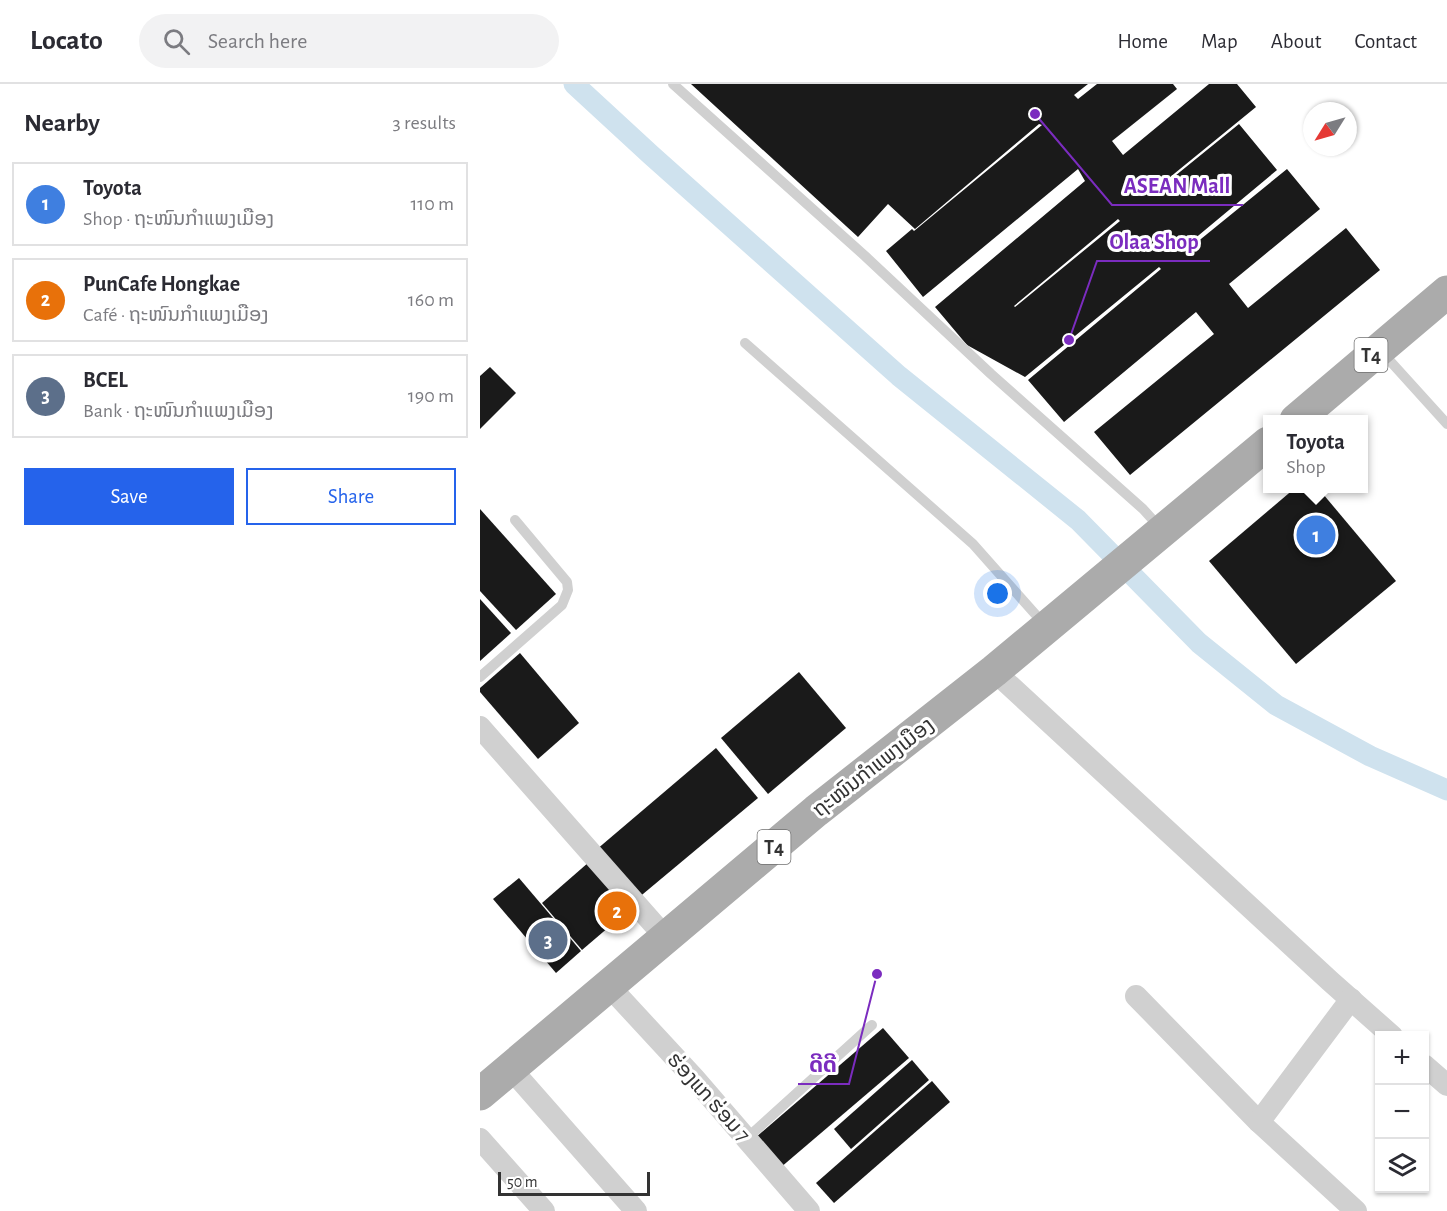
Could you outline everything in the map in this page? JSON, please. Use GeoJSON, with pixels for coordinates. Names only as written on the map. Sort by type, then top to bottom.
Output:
{"type":"FeatureCollection","features":[{"type":"Feature","properties":{"kind":"main road","name":"T4"},"geometry":{"type":"LineString","coordinates":[[1302,415],[1447,292]]}},
{"type":"Feature","properties":{"kind":"main road","name":"ຖະໜົນກຳແພງເມືອງ"},"geometry":{"type":"LineString","coordinates":[[480,1094],[816,811],[994,671],[1263,447]]}},
{"type":"Feature","properties":{"kind":"street"},"geometry":{"type":"LineString","coordinates":[[994,671],[1330,981],[1387,1031]]}},
{"type":"Feature","properties":{"kind":"street"},"geometry":{"type":"LineString","coordinates":[[480,727],[666,938]]}},
{"type":"Feature","properties":{"kind":"street","name":"ຮ່ອງແກ ຮ່ອມ 7"},"geometry":{"type":"LineString","coordinates":[[608,985],[809,1211]]}},
{"type":"Feature","properties":{"kind":"street"},"geometry":{"type":"LineString","coordinates":[[1136,996],[1259,1122],[1356,1211]]}},
{"type":"Feature","properties":{"kind":"street"},"geometry":{"type":"LineString","coordinates":[[1259,1122],[1351,999]]}},
{"type":"Feature","properties":{"kind":"street"},"geometry":{"type":"LineString","coordinates":[[510,1069],[636,1211]]}},
{"type":"Feature","properties":{"kind":"street"},"geometry":{"type":"LineString","coordinates":[[1429,1069],[1447,1085]]}},
{"type":"Feature","properties":{"kind":"street"},"geometry":{"type":"LineString","coordinates":[[480,1139],[544,1211]]}},
{"type":"Feature","properties":{"kind":"lane"},"geometry":{"type":"LineString","coordinates":[[674,84],[865,256],[991,374],[1143,508],[1156,537]]}},
{"type":"Feature","properties":{"kind":"lane"},"geometry":{"type":"LineString","coordinates":[[745,343],[973,544],[1046,627]]}},
{"type":"Feature","properties":{"kind":"lane"},"geometry":{"type":"LineString","coordinates":[[1379,348],[1447,424]]}},
{"type":"Feature","properties":{"kind":"lane"},"geometry":{"type":"LineString","coordinates":[[480,677],[562,605],[568,590],[567,582],[515,520]]}},
{"type":"Feature","properties":{"kind":"lane"},"geometry":{"type":"LineString","coordinates":[[746,1139],[872,1025]]}},
{"type":"Feature","properties":{"kind":"building"},"geometry":{"type":"Polygon","coordinates":[[[691,84],[1088,84],[1074,95],[1078,99],[1097,84],[1173,84],[1177,89],[1112,141],[1123,155],[1209,84],[1237,84],[1256,107],[1153,191],[1154,193],[1239,124],[1277,170],[1193,240],[1196,243],[1287,169],[1320,209],[1229,284],[1248,308],[1346,228],[1380,270],[1130,475],[1094,432],[1214,334],[1196,312],[1064,422],[1028,380],[1161,269],[1159,267],[1025,377],[967,345],[935,307],[1085,181],[1078,169],[923,297],[886,251],[912,229],[914,231],[1042,125],[1039,124],[915,229],[888,204],[858,237],[691,84]],[[1118,219],[1014,306],[1015,307],[1120,221],[1118,219]]]}},
{"type":"Feature","properties":{"kind":"building"},"geometry":{"type":"Polygon","coordinates":[[[490,367],[516,393],[480,429],[480,376],[490,367]]]}},
{"type":"Feature","properties":{"kind":"building"},"geometry":{"type":"Polygon","coordinates":[[[1289,493],[1322,493],[1396,581],[1296,664],[1209,561],[1289,493]]]}},
{"type":"Feature","properties":{"kind":"building"},"geometry":{"type":"Polygon","coordinates":[[[480,509],[556,594],[516,630],[480,591],[480,509]]]}},
{"type":"Feature","properties":{"kind":"building"},"geometry":{"type":"Polygon","coordinates":[[[480,599],[511,633],[480,661],[480,599]]]}},
{"type":"Feature","properties":{"kind":"building"},"geometry":{"type":"Polygon","coordinates":[[[520,653],[579,723],[538,759],[480,692],[480,688],[520,653]]]}},
{"type":"Feature","properties":{"kind":"building"},"geometry":{"type":"Polygon","coordinates":[[[799,672],[846,728],[768,794],[721,738],[799,672]]]}},
{"type":"Feature","properties":{"kind":"building"},"geometry":{"type":"Polygon","coordinates":[[[716,748],[758,798],[637,899],[596,850],[716,748]]]}},
{"type":"Feature","properties":{"kind":"building"},"geometry":{"type":"Polygon","coordinates":[[[589,862],[630,909],[582,950],[542,903],[589,862]]]}},
{"type":"Feature","properties":{"kind":"building"},"geometry":{"type":"Polygon","coordinates":[[[519,878],[581,951],[556,973],[493,899],[519,878]]]}},
{"type":"Feature","properties":{"kind":"building"},"geometry":{"type":"Polygon","coordinates":[[[883,1028],[909,1058],[780,1168],[755,1138],[883,1028]]]}},
{"type":"Feature","properties":{"kind":"building"},"geometry":{"type":"Polygon","coordinates":[[[912,1060],[929,1080],[851,1149],[834,1129],[912,1060]]]}},
{"type":"Feature","properties":{"kind":"building"},"geometry":{"type":"Polygon","coordinates":[[[932,1081],[950,1102],[834,1203],[816,1183],[932,1081]]]}},
{"type":"Feature","properties":{"kind":"waterway"},"geometry":{"type":"LineString","coordinates":[[574,84],[899,376],[1078,520],[1199,643],[1276,705],[1370,756],[1447,790]]}},
{"type":"Feature","properties":{"kind":"place","name":"ASEAN Mall"},"geometry":{"type":"Point","coordinates":[1035,114]}},
{"type":"Feature","properties":{"kind":"place","name":"Olaa Shop"},"geometry":{"type":"Point","coordinates":[1069,340]}},
{"type":"Feature","properties":{"kind":"place","name":"Toyota"},"geometry":{"type":"Point","coordinates":[1316,535]}},
{"type":"Feature","properties":{"kind":"place","name":"PunCafe Hongkae"},"geometry":{"type":"Point","coordinates":[617,911]}},
{"type":"Feature","properties":{"kind":"place","name":"BCEL"},"geometry":{"type":"Point","coordinates":[548,940]}},
{"type":"Feature","properties":{"kind":"place","name":"ດີດີ"},"geometry":{"type":"Point","coordinates":[877,974]}}]}
